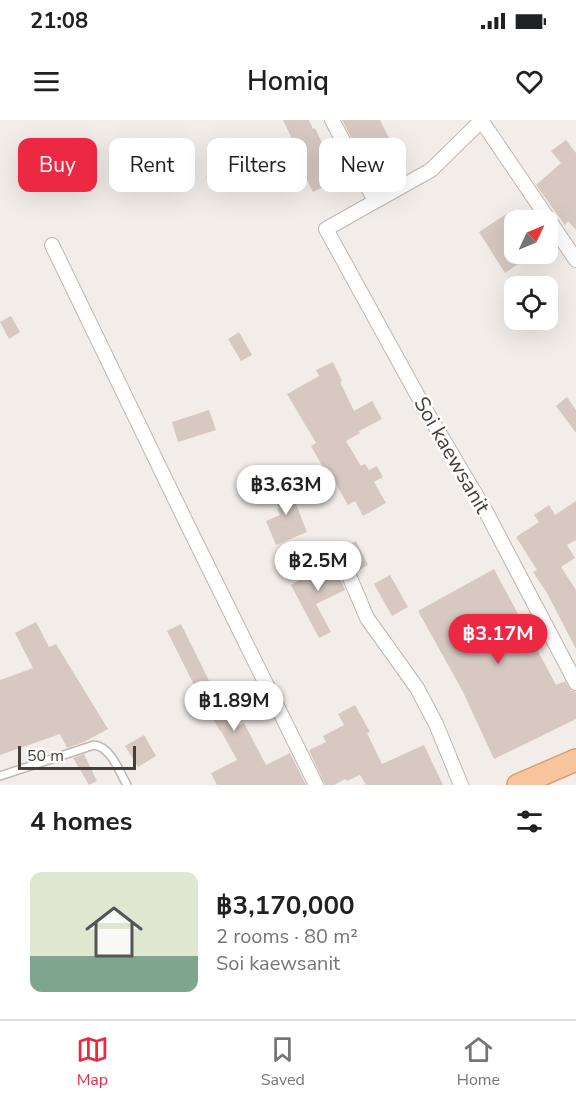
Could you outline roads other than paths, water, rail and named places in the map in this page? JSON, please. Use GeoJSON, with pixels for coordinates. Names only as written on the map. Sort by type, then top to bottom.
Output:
{"type":"FeatureCollection","features":[{"type":"Feature","properties":{"kind":"main road"},"geometry":{"type":"LineString","coordinates":[[518,785],[576,760]]}},
{"type":"Feature","properties":{"kind":"street"},"geometry":{"type":"LineString","coordinates":[[332,120],[375,201],[431,170],[482,120],[576,260]]}},
{"type":"Feature","properties":{"kind":"street","name":"Soi kaewsanit"},"geometry":{"type":"LineString","coordinates":[[375,201],[326,229],[425,409],[485,510],[576,683]]}},
{"type":"Feature","properties":{"kind":"street"},"geometry":{"type":"LineString","coordinates":[[52,245],[316,785]]}},
{"type":"Feature","properties":{"kind":"street"},"geometry":{"type":"LineString","coordinates":[[339,552],[367,618],[417,688],[436,724],[461,785]]}},
{"type":"Feature","properties":{"kind":"lane"},"geometry":{"type":"LineString","coordinates":[[0,776],[94,745],[102,746],[107,751],[127,785]]}}]}
